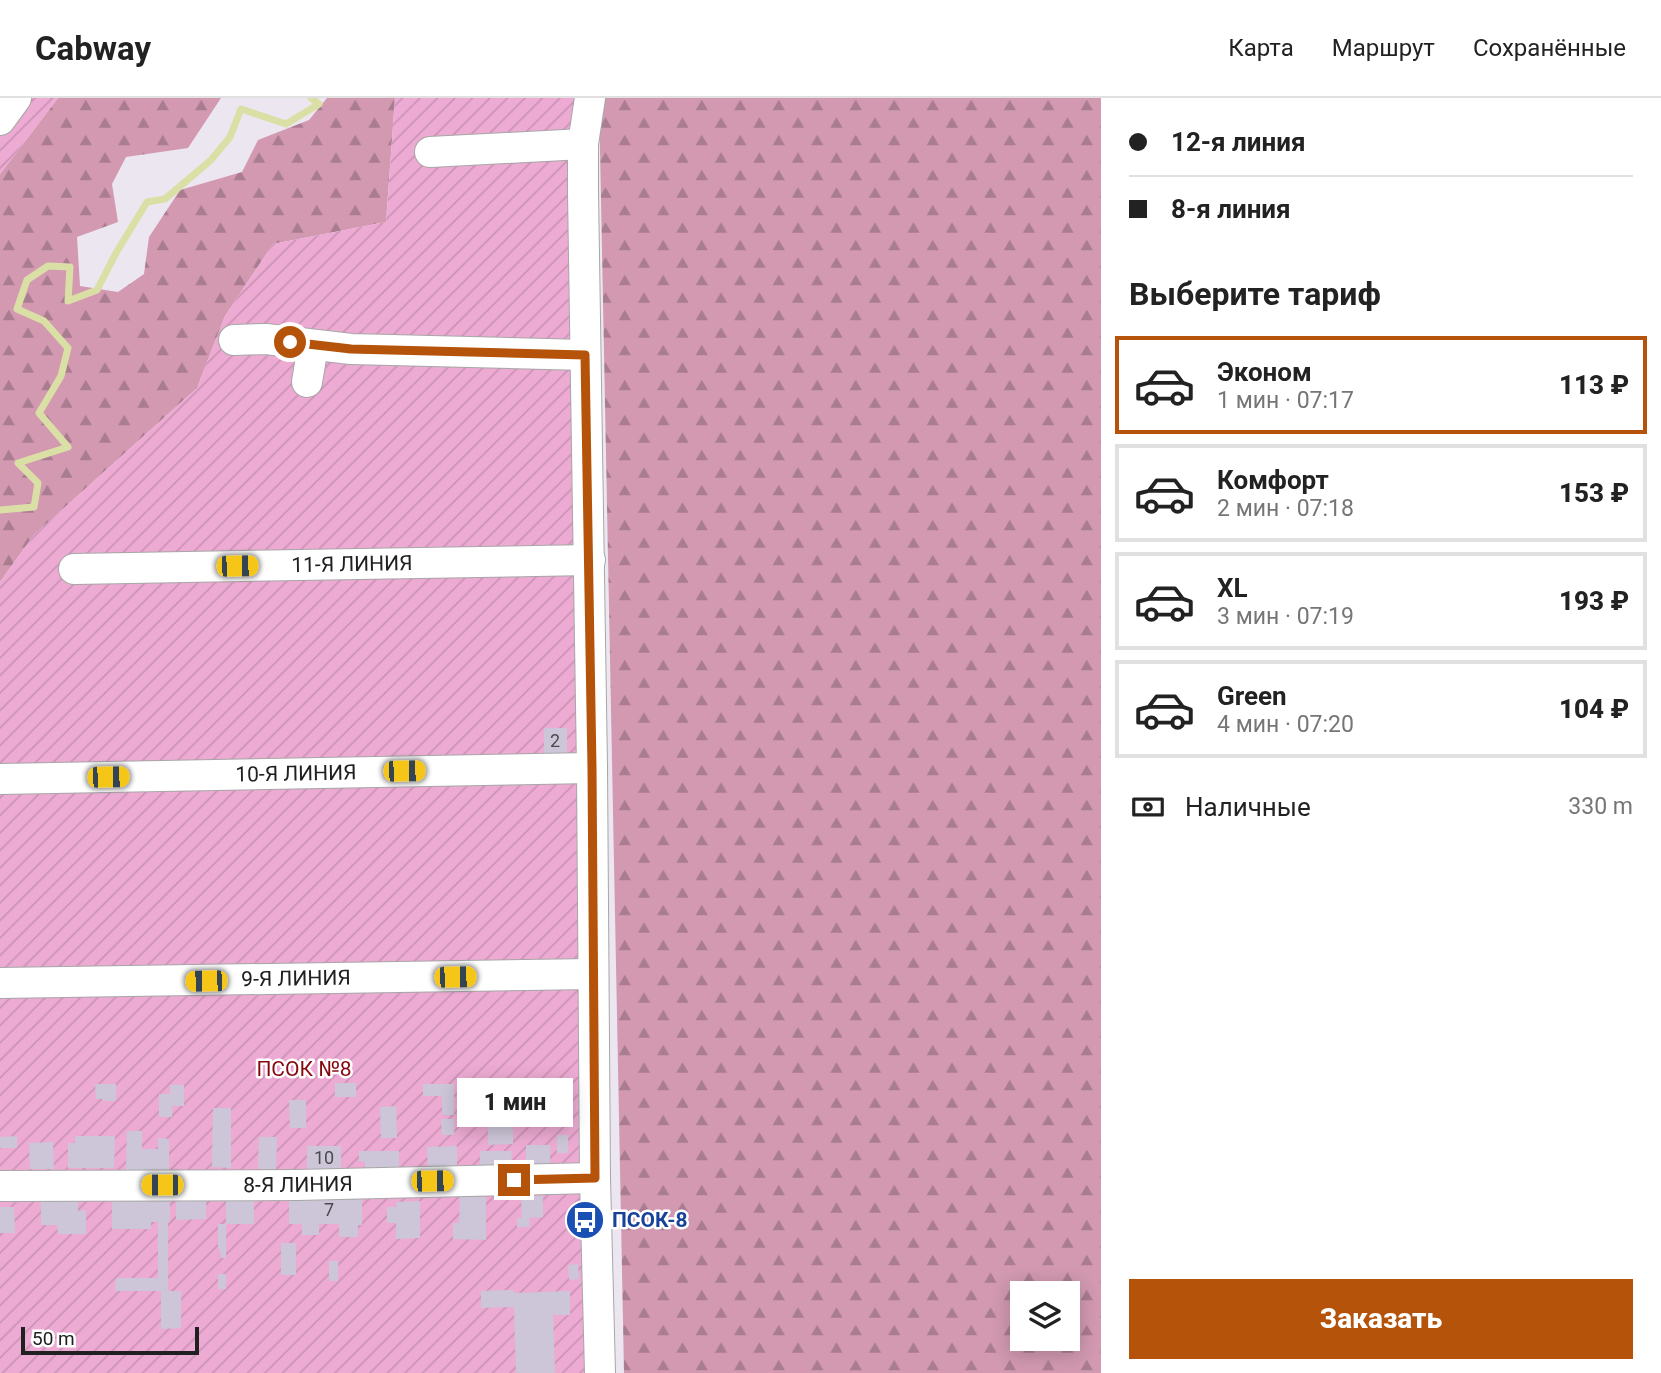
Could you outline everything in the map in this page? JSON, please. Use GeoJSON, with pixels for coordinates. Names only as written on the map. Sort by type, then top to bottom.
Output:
{"type":"FeatureCollection","features":[{"type":"Feature","properties":{"kind":"street"},"geometry":{"type":"LineString","coordinates":[[0,120],[16,98]]}},
{"type":"Feature","properties":{"kind":"street"},"geometry":{"type":"LineString","coordinates":[[576,98],[583,144],[590,560],[595,1178],[600,1373]]}},
{"type":"Feature","properties":{"kind":"street"},"geometry":{"type":"LineString","coordinates":[[583,144],[590,98]]}},
{"type":"Feature","properties":{"kind":"street"},"geometry":{"type":"LineString","coordinates":[[430,152],[583,144]]}},
{"type":"Feature","properties":{"kind":"street"},"geometry":{"type":"LineString","coordinates":[[234,341],[266,339],[351,349],[585,355]]}},
{"type":"Feature","properties":{"kind":"street"},"geometry":{"type":"LineString","coordinates":[[307,382],[313,346]]}},
{"type":"Feature","properties":{"kind":"street","name":"11-Я ЛИНИЯ"},"geometry":{"type":"LineString","coordinates":[[74,569],[590,560]]}},
{"type":"Feature","properties":{"kind":"street","name":"10-Я ЛИНИЯ"},"geometry":{"type":"LineString","coordinates":[[0,779],[592,768]]}},
{"type":"Feature","properties":{"kind":"street","name":"9-Я ЛИНИЯ"},"geometry":{"type":"LineString","coordinates":[[0,983],[593,974]]}},
{"type":"Feature","properties":{"kind":"street","name":"8-Я ЛИНИЯ"},"geometry":{"type":"LineString","coordinates":[[0,1186],[296,1185],[595,1178]]}},
{"type":"Feature","properties":{"kind":"green space"},"geometry":{"type":"Polygon","coordinates":[[[0,98],[58,98],[0,174],[0,98]]]}},
{"type":"Feature","properties":{"kind":"green space"},"geometry":{"type":"Polygon","coordinates":[[[58,98],[221,98],[188,148],[126,157],[112,184],[118,222],[77,237],[80,286],[118,292],[144,274],[149,237],[180,190],[242,172],[258,140],[309,120],[327,98],[395,98],[386,222],[273,244],[225,316],[197,388],[33,536],[0,582],[0,174],[58,98]]]}},
{"type":"Feature","properties":{"kind":"green space","name":"ПСОК №8"},"geometry":{"type":"Polygon","coordinates":[[[395,98],[580,98],[610,1373],[0,1373],[0,582],[33,536],[197,388],[225,316],[273,244],[386,222],[395,98]]]}},
{"type":"Feature","properties":{"kind":"green space"},"geometry":{"type":"Polygon","coordinates":[[[599,98],[1101,98],[1101,1373],[624,1373],[599,98]]]}},
{"type":"Feature","properties":{"kind":"building"},"geometry":{"type":"Polygon","coordinates":[[[544,728],[567,728],[567,754],[544,754],[544,728]]]}},
{"type":"Feature","properties":{"kind":"building"},"geometry":{"type":"Polygon","coordinates":[[[335,1083],[356,1083],[356,1097],[335,1097],[335,1083]]]}},
{"type":"Feature","properties":{"kind":"building"},"geometry":{"type":"Polygon","coordinates":[[[95,1084],[116,1084],[116,1101],[96,1099],[95,1084]]]}},
{"type":"Feature","properties":{"kind":"building"},"geometry":{"type":"Polygon","coordinates":[[[423,1084],[454,1084],[454,1115],[442,1115],[442,1096],[423,1096],[423,1084]]]}},
{"type":"Feature","properties":{"kind":"building"},"geometry":{"type":"Polygon","coordinates":[[[170,1085],[184,1085],[184,1106],[172,1106],[172,1117],[159,1117],[159,1094],[170,1094],[170,1085]]]}},
{"type":"Feature","properties":{"kind":"building"},"geometry":{"type":"Polygon","coordinates":[[[289,1100],[306,1100],[306,1128],[290,1128],[289,1100]]]}},
{"type":"Feature","properties":{"kind":"building"},"geometry":{"type":"Polygon","coordinates":[[[396,1106],[397,1138],[381,1138],[380,1107],[396,1106]]]}},
{"type":"Feature","properties":{"kind":"building"},"geometry":{"type":"Polygon","coordinates":[[[213,1108],[231,1108],[231,1168],[212,1167],[213,1108]]]}},
{"type":"Feature","properties":{"kind":"building"},"geometry":{"type":"Polygon","coordinates":[[[441,1119],[454,1119],[454,1135],[442,1135],[441,1119]]]}},
{"type":"Feature","properties":{"kind":"building"},"geometry":{"type":"Polygon","coordinates":[[[513,1123],[513,1144],[488,1145],[488,1124],[513,1123]]]}},
{"type":"Feature","properties":{"kind":"building"},"geometry":{"type":"Polygon","coordinates":[[[127,1131],[142,1131],[142,1149],[158,1149],[158,1138],[169,1139],[169,1171],[126,1170],[127,1131]]]}},
{"type":"Feature","properties":{"kind":"building"},"geometry":{"type":"Polygon","coordinates":[[[557,1135],[568,1135],[568,1153],[557,1153],[557,1135]]]}},
{"type":"Feature","properties":{"kind":"building"},"geometry":{"type":"Polygon","coordinates":[[[17,1136],[17,1148],[0,1148],[0,1137],[17,1136]]]}},
{"type":"Feature","properties":{"kind":"building"},"geometry":{"type":"Polygon","coordinates":[[[75,1136],[115,1136],[114,1168],[68,1168],[68,1143],[75,1143],[75,1136]]]}},
{"type":"Feature","properties":{"kind":"building"},"geometry":{"type":"Polygon","coordinates":[[[259,1137],[277,1137],[276,1169],[258,1169],[259,1137]]]}},
{"type":"Feature","properties":{"kind":"building"},"geometry":{"type":"Polygon","coordinates":[[[53,1142],[54,1169],[30,1169],[29,1143],[53,1142]]]}},
{"type":"Feature","properties":{"kind":"building"},"geometry":{"type":"Polygon","coordinates":[[[526,1145],[550,1145],[550,1166],[526,1167],[526,1145]]]}},
{"type":"Feature","properties":{"kind":"building"},"geometry":{"type":"Polygon","coordinates":[[[307,1146],[341,1146],[341,1171],[307,1171],[307,1146]]]}},
{"type":"Feature","properties":{"kind":"building"},"geometry":{"type":"Polygon","coordinates":[[[457,1146],[457,1171],[428,1172],[427,1147],[457,1146]]]}},
{"type":"Feature","properties":{"kind":"building"},"geometry":{"type":"Polygon","coordinates":[[[359,1151],[399,1151],[399,1171],[365,1171],[365,1162],[359,1161],[359,1151]]]}},
{"type":"Feature","properties":{"kind":"building"},"geometry":{"type":"Polygon","coordinates":[[[480,1151],[512,1151],[511,1169],[480,1169],[480,1151]]]}},
{"type":"Feature","properties":{"kind":"building"},"geometry":{"type":"Polygon","coordinates":[[[170,1193],[168,1291],[181,1291],[181,1328],[161,1329],[161,1291],[115,1291],[116,1278],[158,1278],[158,1222],[151,1222],[151,1229],[112,1229],[112,1198],[170,1193]]]}},
{"type":"Feature","properties":{"kind":"building"},"geometry":{"type":"Polygon","coordinates":[[[356,1195],[356,1199],[362,1199],[362,1225],[358,1225],[358,1237],[339,1237],[339,1224],[319,1224],[319,1235],[302,1235],[302,1224],[289,1224],[289,1199],[356,1195]]]}},
{"type":"Feature","properties":{"kind":"building"},"geometry":{"type":"Polygon","coordinates":[[[41,1196],[78,1199],[78,1211],[86,1210],[86,1234],[58,1234],[57,1225],[41,1225],[41,1196]]]}},
{"type":"Feature","properties":{"kind":"building"},"geometry":{"type":"Polygon","coordinates":[[[521,1196],[543,1196],[543,1217],[529,1218],[530,1227],[517,1227],[517,1218],[522,1218],[521,1196]]]}},
{"type":"Feature","properties":{"kind":"building"},"geometry":{"type":"Polygon","coordinates":[[[460,1197],[486,1197],[486,1240],[453,1239],[453,1223],[459,1223],[460,1197]]]}},
{"type":"Feature","properties":{"kind":"building"},"geometry":{"type":"Polygon","coordinates":[[[226,1200],[254,1200],[254,1224],[226,1224],[226,1200]]]}},
{"type":"Feature","properties":{"kind":"building"},"geometry":{"type":"Polygon","coordinates":[[[176,1201],[206,1201],[206,1219],[176,1220],[176,1201]]]}},
{"type":"Feature","properties":{"kind":"building"},"geometry":{"type":"Polygon","coordinates":[[[420,1201],[420,1238],[396,1239],[396,1223],[387,1223],[387,1207],[396,1207],[396,1202],[420,1201]]]}},
{"type":"Feature","properties":{"kind":"building"},"geometry":{"type":"Polygon","coordinates":[[[0,1207],[14,1207],[15,1233],[0,1233],[0,1207]]]}},
{"type":"Feature","properties":{"kind":"building"},"geometry":{"type":"Polygon","coordinates":[[[218,1224],[226,1224],[226,1258],[221,1258],[218,1249],[218,1224]]]}},
{"type":"Feature","properties":{"kind":"building"},"geometry":{"type":"Polygon","coordinates":[[[281,1243],[296,1243],[296,1275],[281,1275],[281,1243]]]}},
{"type":"Feature","properties":{"kind":"building"},"geometry":{"type":"Polygon","coordinates":[[[329,1261],[338,1261],[338,1281],[329,1281],[329,1261]]]}},
{"type":"Feature","properties":{"kind":"building"},"geometry":{"type":"Polygon","coordinates":[[[578,1264],[579,1279],[569,1280],[568,1265],[578,1264]]]}},
{"type":"Feature","properties":{"kind":"building"},"geometry":{"type":"Polygon","coordinates":[[[218,1274],[226,1274],[226,1289],[218,1289],[218,1274]]]}},
{"type":"Feature","properties":{"kind":"building"},"geometry":{"type":"Polygon","coordinates":[[[514,1290],[514,1293],[570,1291],[570,1315],[553,1315],[555,1373],[516,1373],[514,1307],[481,1308],[481,1291],[514,1290]]]}},
{"type":"Feature","properties":{"kind":"waterway"},"geometry":{"type":"LineString","coordinates":[[0,510],[34,507],[38,483],[18,463],[68,447],[39,413],[61,376],[68,348],[44,321],[17,309],[27,280],[48,266],[70,267],[68,301],[97,290],[147,202],[165,199],[211,160],[230,137],[241,109],[286,124],[319,104],[311,98]]}},
{"type":"Feature","properties":{"kind":"place","name":"ПСОК-8"},"geometry":{"type":"Point","coordinates":[585,1220]}},
{"type":"Feature","properties":{"kind":"route"},"geometry":{"type":"LineString","coordinates":[[290,342],[351,349],[585,355],[590,560],[595,1178],[514,1180]]}}]}
